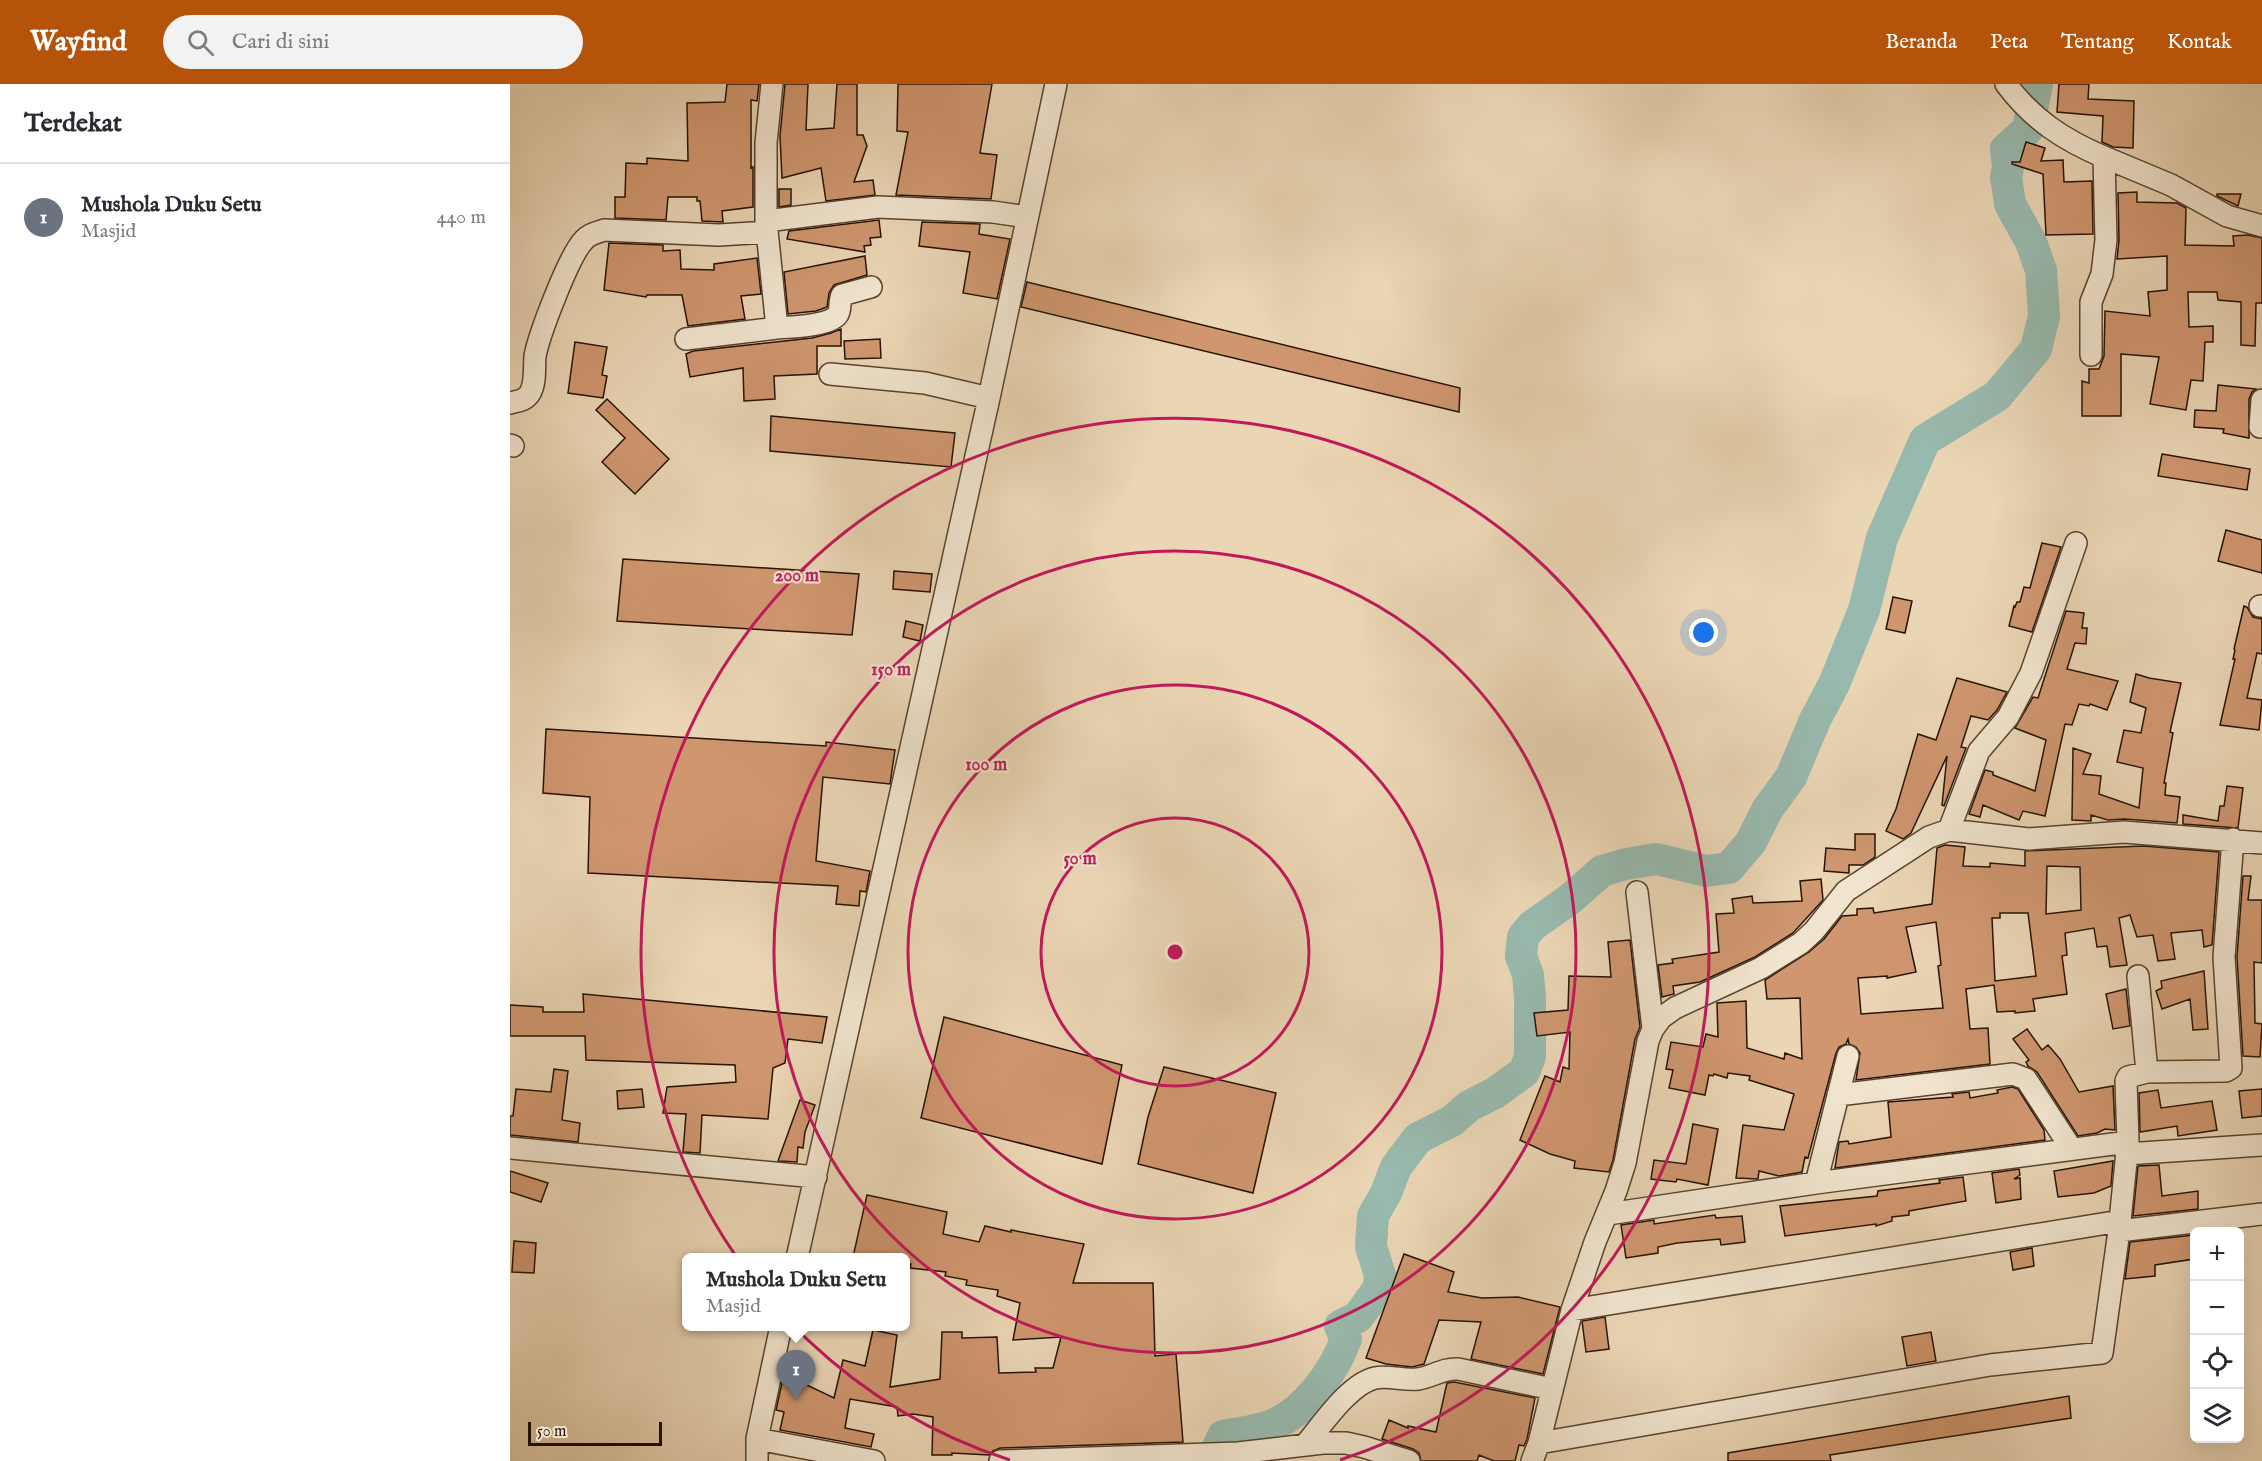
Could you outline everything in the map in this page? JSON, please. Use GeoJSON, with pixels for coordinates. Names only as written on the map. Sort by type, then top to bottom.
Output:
{"type":"FeatureCollection","features":[{"type":"Feature","properties":{"kind":"street"},"geometry":{"type":"LineString","coordinates":[[772,84],[766,143],[766,227],[777,328]]}},
{"type":"Feature","properties":{"kind":"street"},"geometry":{"type":"LineString","coordinates":[[798,1253],[989,398],[1056,84]]}},
{"type":"Feature","properties":{"kind":"street"},"geometry":{"type":"LineString","coordinates":[[2006,84],[2032,115],[2071,142],[2171,185],[2227,216],[2262,226]]}},
{"type":"Feature","properties":{"kind":"street"},"geometry":{"type":"LineString","coordinates":[[2091,355],[2091,302],[2102,274],[2106,240],[2104,157]]}},
{"type":"Feature","properties":{"kind":"street"},"geometry":{"type":"LineString","coordinates":[[510,403],[522,401],[531,392],[536,355],[547,321],[568,267],[583,241],[591,234],[604,230],[719,235],[878,207],[993,212],[1027,217]]}},
{"type":"Feature","properties":{"kind":"street"},"geometry":{"type":"LineString","coordinates":[[686,339],[759,328],[803,327],[835,317],[839,313],[842,295],[872,287]]}},
{"type":"Feature","properties":{"kind":"street"},"geometry":{"type":"LineString","coordinates":[[830,374],[925,383],[989,398]]}},
{"type":"Feature","properties":{"kind":"street"},"geometry":{"type":"LineString","coordinates":[[2260,428],[2262,400]]}},
{"type":"Feature","properties":{"kind":"street"},"geometry":{"type":"LineString","coordinates":[[1949,830],[1979,751],[2008,717],[2031,674],[2076,543]]}},
{"type":"Feature","properties":{"kind":"street"},"geometry":{"type":"LineString","coordinates":[[2233,839],[2224,957],[2231,1068],[2226,1071],[2147,1072],[2131,1076],[2126,1081],[2127,1148],[2120,1226],[2102,1353],[1990,1365],[1535,1452],[1572,1310],[1595,1242],[1608,1214],[1624,1163],[1648,1041],[1661,1018],[1675,1008],[1761,968],[1800,944],[1814,931],[1846,891],[1929,837],[1949,830],[2029,839],[2124,832],[2233,839],[2262,843]]}},
{"type":"Feature","properties":{"kind":"street"},"geometry":{"type":"LineString","coordinates":[[1637,891],[1653,1029]]}},
{"type":"Feature","properties":{"kind":"street"},"geometry":{"type":"LineString","coordinates":[[2138,976],[2147,1072]]}},
{"type":"Feature","properties":{"kind":"street"},"geometry":{"type":"LineString","coordinates":[[1816,1183],[1848,1056]]}},
{"type":"Feature","properties":{"kind":"street"},"geometry":{"type":"LineString","coordinates":[[1838,1095],[2013,1074],[2026,1079],[2071,1148]]}},
{"type":"Feature","properties":{"kind":"street"},"geometry":{"type":"LineString","coordinates":[[1608,1214],[2071,1148],[2262,1146]]}},
{"type":"Feature","properties":{"kind":"street"},"geometry":{"type":"LineString","coordinates":[[510,1148],[816,1177]]}},
{"type":"Feature","properties":{"kind":"street"},"geometry":{"type":"LineString","coordinates":[[1572,1310],[2120,1226],[2262,1214]]}},
{"type":"Feature","properties":{"kind":"street"},"geometry":{"type":"LineString","coordinates":[[757,1461],[757,1439],[780,1331]]}},
{"type":"Feature","properties":{"kind":"street"},"geometry":{"type":"LineString","coordinates":[[1305,1445],[1356,1387],[1374,1378],[1418,1379],[1442,1371],[1458,1369],[1552,1389]]}},
{"type":"Feature","properties":{"kind":"street"},"geometry":{"type":"LineString","coordinates":[[757,1439],[874,1461]]}},
{"type":"Feature","properties":{"kind":"street"},"geometry":{"type":"LineString","coordinates":[[1000,1461],[1238,1453],[1346,1443],[1409,1461]]}},
{"type":"Feature","properties":{"kind":"building"},"geometry":{"type":"Polygon","coordinates":[[[727,84],[759,84],[757,101],[751,100],[753,207],[722,211],[723,222],[702,221],[700,201],[697,201],[697,197],[668,197],[666,220],[615,218],[615,197],[625,197],[626,163],[647,164],[647,158],[688,161],[687,103],[725,102],[727,84]]]}},
{"type":"Feature","properties":{"kind":"building"},"geometry":{"type":"Polygon","coordinates":[[[785,84],[808,84],[806,130],[834,128],[837,84],[857,84],[857,135],[863,135],[867,146],[854,182],[873,180],[875,195],[826,201],[821,168],[782,178],[780,136],[785,84]]]}},
{"type":"Feature","properties":{"kind":"building"},"geometry":{"type":"Polygon","coordinates":[[[898,84],[992,84],[980,153],[997,155],[991,199],[896,195],[908,132],[897,131],[898,84]]]}},
{"type":"Feature","properties":{"kind":"building"},"geometry":{"type":"Polygon","coordinates":[[[2059,84],[2089,84],[2088,99],[2134,101],[2133,148],[2113,147],[2102,142],[2103,116],[2057,112],[2059,84]]]}},
{"type":"Feature","properties":{"kind":"building"},"geometry":{"type":"Polygon","coordinates":[[[2026,142],[2045,148],[2041,161],[2063,160],[2064,182],[2092,181],[2093,234],[2046,235],[2043,174],[2012,164],[2012,162],[2020,162],[2026,142]]]}},
{"type":"Feature","properties":{"kind":"building"},"geometry":{"type":"Polygon","coordinates":[[[779,189],[791,189],[791,205],[779,207],[779,189]]]}},
{"type":"Feature","properties":{"kind":"building"},"geometry":{"type":"Polygon","coordinates":[[[2137,192],[2137,202],[2177,203],[2186,208],[2185,245],[2234,246],[2233,236],[2248,235],[2262,238],[2262,303],[2256,303],[2255,346],[2241,345],[2241,302],[2218,300],[2217,292],[2188,292],[2189,327],[2213,326],[2213,342],[2205,342],[2203,381],[2191,380],[2186,410],[2150,404],[2159,357],[2121,354],[2121,416],[2082,416],[2082,381],[2089,383],[2089,369],[2099,369],[2104,356],[2105,311],[2150,316],[2148,292],[2167,290],[2167,256],[2117,259],[2118,193],[2137,192]]]}},
{"type":"Feature","properties":{"kind":"building"},"geometry":{"type":"Polygon","coordinates":[[[2217,194],[2241,194],[2238,206],[2217,196],[2217,194]]]}},
{"type":"Feature","properties":{"kind":"building"},"geometry":{"type":"Polygon","coordinates":[[[879,220],[881,237],[870,238],[871,245],[864,246],[865,252],[787,239],[789,231],[879,220]]]}},
{"type":"Feature","properties":{"kind":"building"},"geometry":{"type":"Polygon","coordinates":[[[922,222],[980,224],[979,234],[1010,239],[997,299],[963,293],[970,252],[919,246],[922,222]]]}},
{"type":"Feature","properties":{"kind":"building"},"geometry":{"type":"Polygon","coordinates":[[[609,243],[663,245],[663,251],[680,250],[681,269],[714,270],[714,264],[757,258],[761,294],[741,296],[745,319],[688,326],[682,295],[647,295],[646,297],[604,290],[609,243]]]}},
{"type":"Feature","properties":{"kind":"building"},"geometry":{"type":"Polygon","coordinates":[[[865,256],[867,275],[834,285],[829,293],[827,307],[816,311],[788,314],[784,272],[865,256]]]}},
{"type":"Feature","properties":{"kind":"building"},"geometry":{"type":"Polygon","coordinates":[[[1027,282],[1460,388],[1459,412],[1021,307],[1027,282]]]}},
{"type":"Feature","properties":{"kind":"building"},"geometry":{"type":"Polygon","coordinates":[[[841,329],[841,346],[817,346],[817,374],[774,376],[775,399],[744,401],[743,368],[690,377],[686,354],[693,351],[812,338],[841,329]]]}},
{"type":"Feature","properties":{"kind":"building"},"geometry":{"type":"Polygon","coordinates":[[[880,339],[881,358],[845,359],[844,341],[880,339]]]}},
{"type":"Feature","properties":{"kind":"building"},"geometry":{"type":"Polygon","coordinates":[[[575,342],[607,347],[602,375],[607,376],[603,398],[568,393],[575,342]]]}},
{"type":"Feature","properties":{"kind":"building"},"geometry":{"type":"Polygon","coordinates":[[[2218,385],[2256,389],[2249,399],[2249,438],[2223,433],[2224,429],[2194,427],[2195,410],[2216,411],[2218,385]]]}},
{"type":"Feature","properties":{"kind":"building"},"geometry":{"type":"Polygon","coordinates":[[[607,399],[669,459],[635,494],[602,462],[625,438],[596,410],[607,399]]]}},
{"type":"Feature","properties":{"kind":"building"},"geometry":{"type":"Polygon","coordinates":[[[771,416],[955,433],[951,467],[770,451],[771,416]]]}},
{"type":"Feature","properties":{"kind":"building"},"geometry":{"type":"Polygon","coordinates":[[[2162,454],[2250,469],[2247,490],[2158,476],[2162,454]]]}},
{"type":"Feature","properties":{"kind":"building"},"geometry":{"type":"Polygon","coordinates":[[[2226,530],[2262,540],[2262,573],[2218,561],[2226,530]]]}},
{"type":"Feature","properties":{"kind":"building"},"geometry":{"type":"Polygon","coordinates":[[[2042,543],[2061,547],[2032,632],[2009,626],[2014,606],[2020,602],[2024,587],[2030,588],[2042,543]]]}},
{"type":"Feature","properties":{"kind":"building"},"geometry":{"type":"Polygon","coordinates":[[[623,559],[859,574],[852,635],[617,621],[623,559]]]}},
{"type":"Feature","properties":{"kind":"building"},"geometry":{"type":"Polygon","coordinates":[[[894,571],[932,574],[930,592],[893,589],[894,571]]]}},
{"type":"Feature","properties":{"kind":"building"},"geometry":{"type":"Polygon","coordinates":[[[1893,597],[1912,601],[1905,633],[1886,629],[1893,597]]]}},
{"type":"Feature","properties":{"kind":"building"},"geometry":{"type":"Polygon","coordinates":[[[2244,606],[2253,617],[2262,619],[2262,654],[2257,653],[2247,698],[2262,700],[2259,730],[2220,725],[2244,606]]]}},
{"type":"Feature","properties":{"kind":"building"},"geometry":{"type":"Polygon","coordinates":[[[2066,611],[2084,613],[2082,628],[2087,628],[2086,644],[2075,643],[2067,669],[2118,681],[2107,710],[2090,704],[2089,706],[2079,704],[2072,725],[2065,724],[2045,816],[2023,811],[2019,820],[1983,805],[1980,817],[1969,814],[1985,770],[2035,791],[2046,740],[2015,728],[2033,697],[2038,698],[2066,611]]]}},
{"type":"Feature","properties":{"kind":"building"},"geometry":{"type":"Polygon","coordinates":[[[906,621],[923,625],[920,641],[903,637],[906,621]]]}},
{"type":"Feature","properties":{"kind":"building"},"geometry":{"type":"Polygon","coordinates":[[[2136,674],[2181,683],[2170,732],[2173,733],[2164,783],[2166,783],[2165,795],[2180,797],[2177,823],[2108,820],[2091,815],[2091,821],[2072,820],[2073,748],[2091,754],[2083,774],[2101,776],[2099,794],[2139,808],[2143,768],[2117,762],[2124,730],[2141,733],[2146,708],[2130,702],[2136,674]]]}},
{"type":"Feature","properties":{"kind":"building"},"geometry":{"type":"Polygon","coordinates":[[[1957,678],[2007,692],[1997,710],[1988,720],[1971,716],[1961,747],[1966,748],[1944,806],[1942,805],[1947,756],[1911,833],[1903,839],[1886,831],[1896,809],[1918,734],[1936,740],[1957,678]]]}},
{"type":"Feature","properties":{"kind":"building"},"geometry":{"type":"Polygon","coordinates":[[[546,729],[826,746],[826,742],[895,750],[890,784],[823,777],[816,861],[870,871],[866,892],[860,891],[859,906],[836,904],[838,886],[588,873],[590,797],[543,793],[546,729]]]}},
{"type":"Feature","properties":{"kind":"building"},"geometry":{"type":"Polygon","coordinates":[[[2227,786],[2243,788],[2238,828],[2183,824],[2183,815],[2218,821],[2220,806],[2224,806],[2227,786]]]}},
{"type":"Feature","properties":{"kind":"building"},"geometry":{"type":"Polygon","coordinates":[[[1855,834],[1875,834],[1875,857],[1863,865],[1849,865],[1849,873],[1824,871],[1826,848],[1855,850],[1855,834]]]}},
{"type":"Feature","properties":{"kind":"building"},"geometry":{"type":"Polygon","coordinates":[[[1945,845],[1965,847],[1963,866],[1990,867],[1990,863],[2025,866],[2025,851],[2143,846],[2219,852],[2212,945],[2204,947],[2202,930],[2171,933],[2175,959],[2158,961],[2153,935],[2137,937],[2130,915],[2119,918],[2127,965],[2110,967],[2107,946],[2097,947],[2094,928],[2065,933],[2067,955],[2062,956],[2067,994],[2033,999],[2035,1011],[2015,1013],[2015,1011],[1997,1012],[1994,985],[1966,989],[1970,1029],[1988,1028],[1990,1064],[1856,1080],[1860,1053],[1856,1047],[1849,1044],[1848,1039],[1836,1053],[1808,1158],[1805,1157],[1802,1172],[1779,1176],[1759,1171],[1758,1179],[1736,1178],[1743,1125],[1784,1130],[1794,1094],[1749,1080],[1750,1076],[1728,1073],[1727,1078],[1714,1074],[1709,1075],[1705,1095],[1669,1088],[1673,1070],[1666,1069],[1671,1042],[1703,1047],[1706,1034],[1718,1037],[1717,1003],[1746,1001],[1747,1048],[1784,1059],[1785,1053],[1802,1059],[1800,998],[1767,999],[1765,980],[1809,952],[1824,939],[1842,916],[1857,915],[1857,909],[1873,908],[1874,913],[1932,904],[1937,848],[1945,845]],[[2047,866],[2046,914],[2081,910],[2080,867],[2047,866]],[[2000,913],[2000,918],[1992,918],[1995,981],[2036,976],[2028,913],[2000,913]],[[1936,922],[1906,927],[1916,972],[1887,978],[1887,976],[1858,978],[1861,1014],[1943,1008],[1936,922]]]}},
{"type":"Feature","properties":{"kind":"building"},"geometry":{"type":"Polygon","coordinates":[[[2243,876],[2251,876],[2248,900],[2262,900],[2262,963],[2254,962],[2255,1023],[2262,1024],[2260,1057],[2243,1056],[2237,957],[2243,876]]]}},
{"type":"Feature","properties":{"kind":"building"},"geometry":{"type":"Polygon","coordinates":[[[1821,879],[1823,900],[1793,933],[1755,957],[1700,982],[1673,986],[1674,994],[1662,997],[1658,965],[1673,963],[1672,959],[1719,952],[1716,914],[1734,913],[1732,899],[1752,896],[1753,903],[1802,901],[1800,881],[1821,879]]]}},
{"type":"Feature","properties":{"kind":"building"},"geometry":{"type":"Polygon","coordinates":[[[1630,940],[1640,1027],[1635,1039],[1613,1160],[1609,1172],[1574,1168],[1575,1161],[1550,1154],[1520,1140],[1545,1076],[1560,1082],[1563,1067],[1569,1069],[1570,1032],[1537,1036],[1534,1013],[1568,1010],[1569,976],[1611,977],[1608,942],[1630,940]]]}},
{"type":"Feature","properties":{"kind":"building"},"geometry":{"type":"Polygon","coordinates":[[[2204,971],[2208,1029],[2193,1030],[2190,999],[2162,1009],[2156,991],[2162,988],[2161,981],[2204,971]]]}},
{"type":"Feature","properties":{"kind":"building"},"geometry":{"type":"Polygon","coordinates":[[[2126,989],[2130,1026],[2113,1029],[2106,994],[2126,989]]]}},
{"type":"Feature","properties":{"kind":"building"},"geometry":{"type":"Polygon","coordinates":[[[583,994],[827,1017],[822,1043],[788,1039],[785,1063],[773,1068],[768,1119],[702,1115],[700,1153],[683,1152],[686,1114],[663,1113],[667,1087],[736,1082],[735,1065],[586,1060],[585,1036],[510,1036],[510,1005],[543,1007],[543,1012],[584,1012],[583,994]]]}},
{"type":"Feature","properties":{"kind":"building"},"geometry":{"type":"Polygon","coordinates":[[[944,1017],[1122,1065],[1102,1164],[921,1118],[944,1017]]]}},
{"type":"Feature","properties":{"kind":"building"},"geometry":{"type":"Polygon","coordinates":[[[2027,1029],[2042,1050],[2048,1045],[2060,1059],[2079,1092],[2113,1086],[2115,1130],[2105,1129],[2097,1133],[2078,1136],[2037,1072],[2028,1066],[2026,1062],[2029,1060],[2013,1039],[2027,1029]]]}},
{"type":"Feature","properties":{"kind":"building"},"geometry":{"type":"Polygon","coordinates":[[[1164,1067],[1276,1093],[1253,1193],[1138,1164],[1148,1117],[1164,1067]]]}},
{"type":"Feature","properties":{"kind":"building"},"geometry":{"type":"Polygon","coordinates":[[[554,1069],[568,1071],[562,1120],[580,1123],[578,1142],[510,1135],[510,1116],[513,1116],[516,1089],[551,1092],[554,1069]]]}},
{"type":"Feature","properties":{"kind":"building"},"geometry":{"type":"Polygon","coordinates":[[[2012,1087],[2018,1089],[2044,1130],[2045,1140],[1835,1168],[1839,1142],[1848,1141],[1849,1144],[1891,1137],[1888,1102],[1953,1097],[1952,1094],[1969,1092],[1970,1098],[1998,1093],[1997,1090],[2012,1087]]]}},
{"type":"Feature","properties":{"kind":"building"},"geometry":{"type":"Polygon","coordinates":[[[642,1089],[644,1107],[618,1109],[617,1091],[642,1089]]]}},
{"type":"Feature","properties":{"kind":"building"},"geometry":{"type":"Polygon","coordinates":[[[2262,1089],[2262,1116],[2242,1118],[2239,1091],[2262,1089]]]}},
{"type":"Feature","properties":{"kind":"building"},"geometry":{"type":"Polygon","coordinates":[[[2158,1090],[2161,1108],[2212,1101],[2217,1130],[2178,1136],[2177,1126],[2140,1132],[2139,1093],[2158,1090]]]}},
{"type":"Feature","properties":{"kind":"building"},"geometry":{"type":"Polygon","coordinates":[[[800,1100],[815,1105],[805,1132],[803,1148],[798,1147],[797,1162],[778,1161],[800,1100]]]}},
{"type":"Feature","properties":{"kind":"building"},"geometry":{"type":"Polygon","coordinates":[[[1693,1124],[1718,1129],[1708,1185],[1677,1179],[1676,1182],[1651,1179],[1654,1160],[1686,1164],[1693,1124]]]}},
{"type":"Feature","properties":{"kind":"building"},"geometry":{"type":"Polygon","coordinates":[[[2113,1161],[2111,1186],[2094,1193],[2058,1197],[2054,1171],[2113,1161]]]}},
{"type":"Feature","properties":{"kind":"building"},"geometry":{"type":"Polygon","coordinates":[[[2159,1165],[2162,1196],[2198,1191],[2198,1209],[2133,1216],[2138,1166],[2159,1165]]]}},
{"type":"Feature","properties":{"kind":"building"},"geometry":{"type":"Polygon","coordinates":[[[2019,1169],[2020,1175],[2014,1179],[2020,1178],[2021,1199],[1996,1203],[1992,1173],[2019,1169]]]}},
{"type":"Feature","properties":{"kind":"building"},"geometry":{"type":"Polygon","coordinates":[[[510,1171],[548,1183],[541,1202],[510,1192],[510,1171]]]}},
{"type":"Feature","properties":{"kind":"building"},"geometry":{"type":"Polygon","coordinates":[[[1963,1177],[1966,1201],[1909,1211],[1909,1215],[1892,1217],[1892,1221],[1876,1226],[1876,1224],[1785,1236],[1780,1206],[1877,1196],[1878,1191],[1940,1183],[1939,1180],[1963,1177]]]}},
{"type":"Feature","properties":{"kind":"building"},"geometry":{"type":"Polygon","coordinates":[[[867,1195],[947,1212],[943,1234],[979,1242],[985,1226],[1084,1244],[1073,1283],[1153,1283],[1155,1356],[1176,1354],[1183,1442],[1000,1448],[989,1455],[952,1453],[952,1455],[932,1455],[933,1417],[913,1414],[898,1416],[897,1407],[850,1399],[845,1428],[874,1434],[871,1447],[780,1430],[784,1412],[776,1410],[784,1374],[834,1398],[843,1360],[865,1366],[873,1331],[897,1335],[890,1387],[940,1379],[942,1332],[962,1332],[962,1338],[997,1337],[999,1373],[1036,1372],[1035,1368],[1053,1368],[1061,1337],[1013,1340],[1020,1303],[997,1296],[998,1290],[966,1285],[967,1280],[945,1276],[946,1272],[910,1268],[910,1253],[854,1253],[867,1195]]]}},
{"type":"Feature","properties":{"kind":"building"},"geometry":{"type":"Polygon","coordinates":[[[1715,1215],[1716,1218],[1742,1216],[1745,1242],[1721,1245],[1720,1239],[1677,1243],[1658,1247],[1658,1253],[1626,1258],[1621,1225],[1654,1220],[1654,1224],[1715,1215]]]}},
{"type":"Feature","properties":{"kind":"building"},"geometry":{"type":"Polygon","coordinates":[[[2190,1235],[2190,1260],[2155,1265],[2155,1276],[2125,1279],[2130,1242],[2190,1235]]]}},
{"type":"Feature","properties":{"kind":"building"},"geometry":{"type":"Polygon","coordinates":[[[514,1241],[536,1243],[534,1273],[512,1272],[514,1241]]]}},
{"type":"Feature","properties":{"kind":"building"},"geometry":{"type":"Polygon","coordinates":[[[2032,1248],[2034,1266],[2013,1270],[2010,1252],[2032,1248]]]}},
{"type":"Feature","properties":{"kind":"building"},"geometry":{"type":"Polygon","coordinates":[[[1404,1254],[1454,1272],[1448,1292],[1482,1298],[1518,1297],[1560,1307],[1543,1374],[1471,1359],[1481,1322],[1439,1320],[1424,1364],[1412,1367],[1386,1364],[1366,1358],[1404,1254]]]}},
{"type":"Feature","properties":{"kind":"building"},"geometry":{"type":"Polygon","coordinates":[[[1605,1317],[1609,1349],[1586,1352],[1582,1321],[1605,1317]]]}},
{"type":"Feature","properties":{"kind":"building"},"geometry":{"type":"Polygon","coordinates":[[[1931,1332],[1936,1361],[1907,1366],[1902,1337],[1931,1332]]]}},
{"type":"Feature","properties":{"kind":"building"},"geometry":{"type":"Polygon","coordinates":[[[1454,1382],[1535,1398],[1527,1439],[1524,1446],[1519,1445],[1515,1461],[1494,1461],[1479,1455],[1477,1461],[1421,1461],[1419,1453],[1413,1449],[1382,1439],[1389,1420],[1408,1428],[1408,1426],[1436,1432],[1447,1383],[1454,1382]]]}},
{"type":"Feature","properties":{"kind":"building"},"geometry":{"type":"Polygon","coordinates":[[[2069,1396],[2071,1418],[1830,1455],[1831,1461],[1728,1461],[1728,1453],[2069,1396]]]}},
{"type":"Feature","properties":{"kind":"waterway"},"geometry":{"type":"LineString","coordinates":[[1212,1461],[1223,1436],[1260,1429],[1284,1419],[1307,1401],[1326,1377],[1346,1339],[1340,1326],[1358,1317],[1379,1288],[1380,1275],[1371,1247],[1373,1216],[1386,1193],[1396,1167],[1418,1138],[1452,1121],[1469,1106],[1495,1093],[1524,1072],[1530,1057],[1530,997],[1528,975],[1521,956],[1523,937],[1532,926],[1570,899],[1602,871],[1656,859],[1706,871],[1729,868],[1751,842],[1767,810],[1791,777],[1815,720],[1834,684],[1864,610],[1882,538],[1925,440],[1997,396],[2036,349],[2044,316],[2041,270],[2031,242],[2010,204],[2006,177],[2008,167],[2006,149],[2028,129],[2037,84]]}},
{"type":"Feature","properties":{"kind":"place","name":"Mushola Duku Setu"},"geometry":{"type":"Point","coordinates":[796,1400]}}]}
